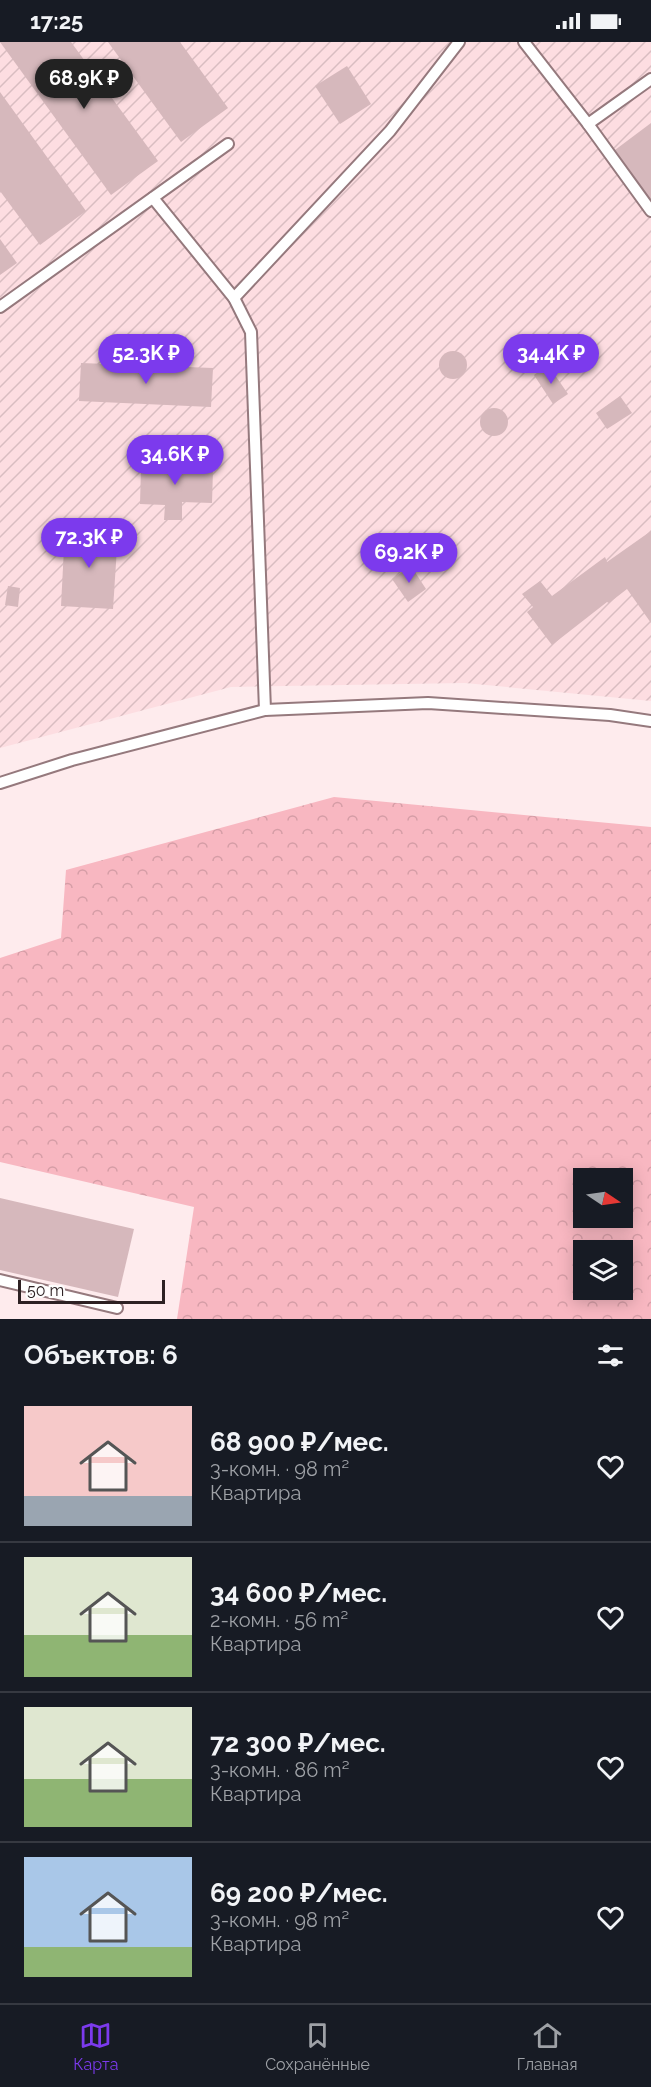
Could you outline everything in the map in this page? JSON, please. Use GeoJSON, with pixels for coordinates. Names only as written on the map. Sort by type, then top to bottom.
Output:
{"type":"FeatureCollection","features":[{"type":"Feature","properties":{"kind":"lane"},"geometry":{"type":"LineString","coordinates":[[234,298],[390,131],[459,42]]}},
{"type":"Feature","properties":{"kind":"lane"},"geometry":{"type":"LineString","coordinates":[[524,42],[588,124],[651,211]]}},
{"type":"Feature","properties":{"kind":"lane"},"geometry":{"type":"LineString","coordinates":[[588,124],[651,79]]}},
{"type":"Feature","properties":{"kind":"lane"},"geometry":{"type":"LineString","coordinates":[[0,307],[228,144]]}},
{"type":"Feature","properties":{"kind":"lane"},"geometry":{"type":"LineString","coordinates":[[153,198],[234,298],[251,332],[265,710]]}},
{"type":"Feature","properties":{"kind":"lane"},"geometry":{"type":"LineString","coordinates":[[0,783],[72,760],[265,710],[428,703],[610,715],[651,721]]}},
{"type":"Feature","properties":{"kind":"lane"},"geometry":{"type":"LineString","coordinates":[[0,1280],[117,1308]]}},
{"type":"Feature","properties":{"kind":"shaded area"},"geometry":{"type":"Polygon","coordinates":[[[0,42],[651,42],[651,701],[465,683],[231,687],[0,748],[0,42]]]}},
{"type":"Feature","properties":{"kind":"green space"},"geometry":{"type":"Polygon","coordinates":[[[334,797],[651,827],[651,1319],[177,1319],[194,1207],[0,1162],[0,958],[61,938],[66,870],[334,797]]]}},
{"type":"Feature","properties":{"kind":"building"},"geometry":{"type":"Polygon","coordinates":[[[0,42],[71,42],[158,161],[111,195],[0,42]]]}},
{"type":"Feature","properties":{"kind":"building"},"geometry":{"type":"Polygon","coordinates":[[[108,42],[180,42],[228,108],[181,142],[108,42]]]}},
{"type":"Feature","properties":{"kind":"building"},"geometry":{"type":"Polygon","coordinates":[[[347,66],[371,104],[340,124],[315,86],[347,66]]]}},
{"type":"Feature","properties":{"kind":"building"},"geometry":{"type":"Polygon","coordinates":[[[0,92],[86,211],[40,245],[0,191],[0,92]]]}},
{"type":"Feature","properties":{"kind":"building"},"geometry":{"type":"Polygon","coordinates":[[[651,123],[651,200],[615,150],[651,123]]]}},
{"type":"Feature","properties":{"kind":"building"},"geometry":{"type":"Polygon","coordinates":[[[0,239],[17,263],[0,275],[0,239]]]}},
{"type":"Feature","properties":{"kind":"building"},"geometry":{"type":"Polygon","coordinates":[[[453,351],[463,355],[467,365],[463,375],[453,379],[443,375],[439,365],[443,355],[453,351]]]}},
{"type":"Feature","properties":{"kind":"building"},"geometry":{"type":"Polygon","coordinates":[[[81,363],[213,368],[211,407],[79,401],[81,363]]]}},
{"type":"Feature","properties":{"kind":"building"},"geometry":{"type":"Polygon","coordinates":[[[548,365],[568,394],[553,404],[534,375],[548,365]]]}},
{"type":"Feature","properties":{"kind":"building"},"geometry":{"type":"Polygon","coordinates":[[[620,396],[632,413],[607,429],[596,413],[620,396]]]}},
{"type":"Feature","properties":{"kind":"building"},"geometry":{"type":"Polygon","coordinates":[[[494,408],[504,412],[508,422],[504,432],[494,436],[484,432],[480,422],[484,412],[494,408]]]}},
{"type":"Feature","properties":{"kind":"building"},"geometry":{"type":"Polygon","coordinates":[[[164,450],[177,450],[177,468],[213,469],[212,503],[182,502],[182,520],[164,520],[165,505],[140,504],[141,468],[163,468],[164,450]]]}},
{"type":"Feature","properties":{"kind":"building"},"geometry":{"type":"Polygon","coordinates":[[[65,529],[118,532],[113,609],[61,606],[65,529]]]}},
{"type":"Feature","properties":{"kind":"building"},"geometry":{"type":"Polygon","coordinates":[[[651,531],[651,623],[627,589],[552,645],[527,612],[533,607],[522,594],[540,581],[552,596],[605,557],[607,562],[651,531]]]}},
{"type":"Feature","properties":{"kind":"building"},"geometry":{"type":"Polygon","coordinates":[[[411,566],[426,589],[408,602],[392,579],[411,566]]]}},
{"type":"Feature","properties":{"kind":"building"},"geometry":{"type":"Polygon","coordinates":[[[8,586],[20,588],[18,607],[5,605],[8,586]]]}},
{"type":"Feature","properties":{"kind":"building"},"geometry":{"type":"Polygon","coordinates":[[[0,1198],[134,1229],[118,1297],[0,1270],[0,1198]]]}}]}
